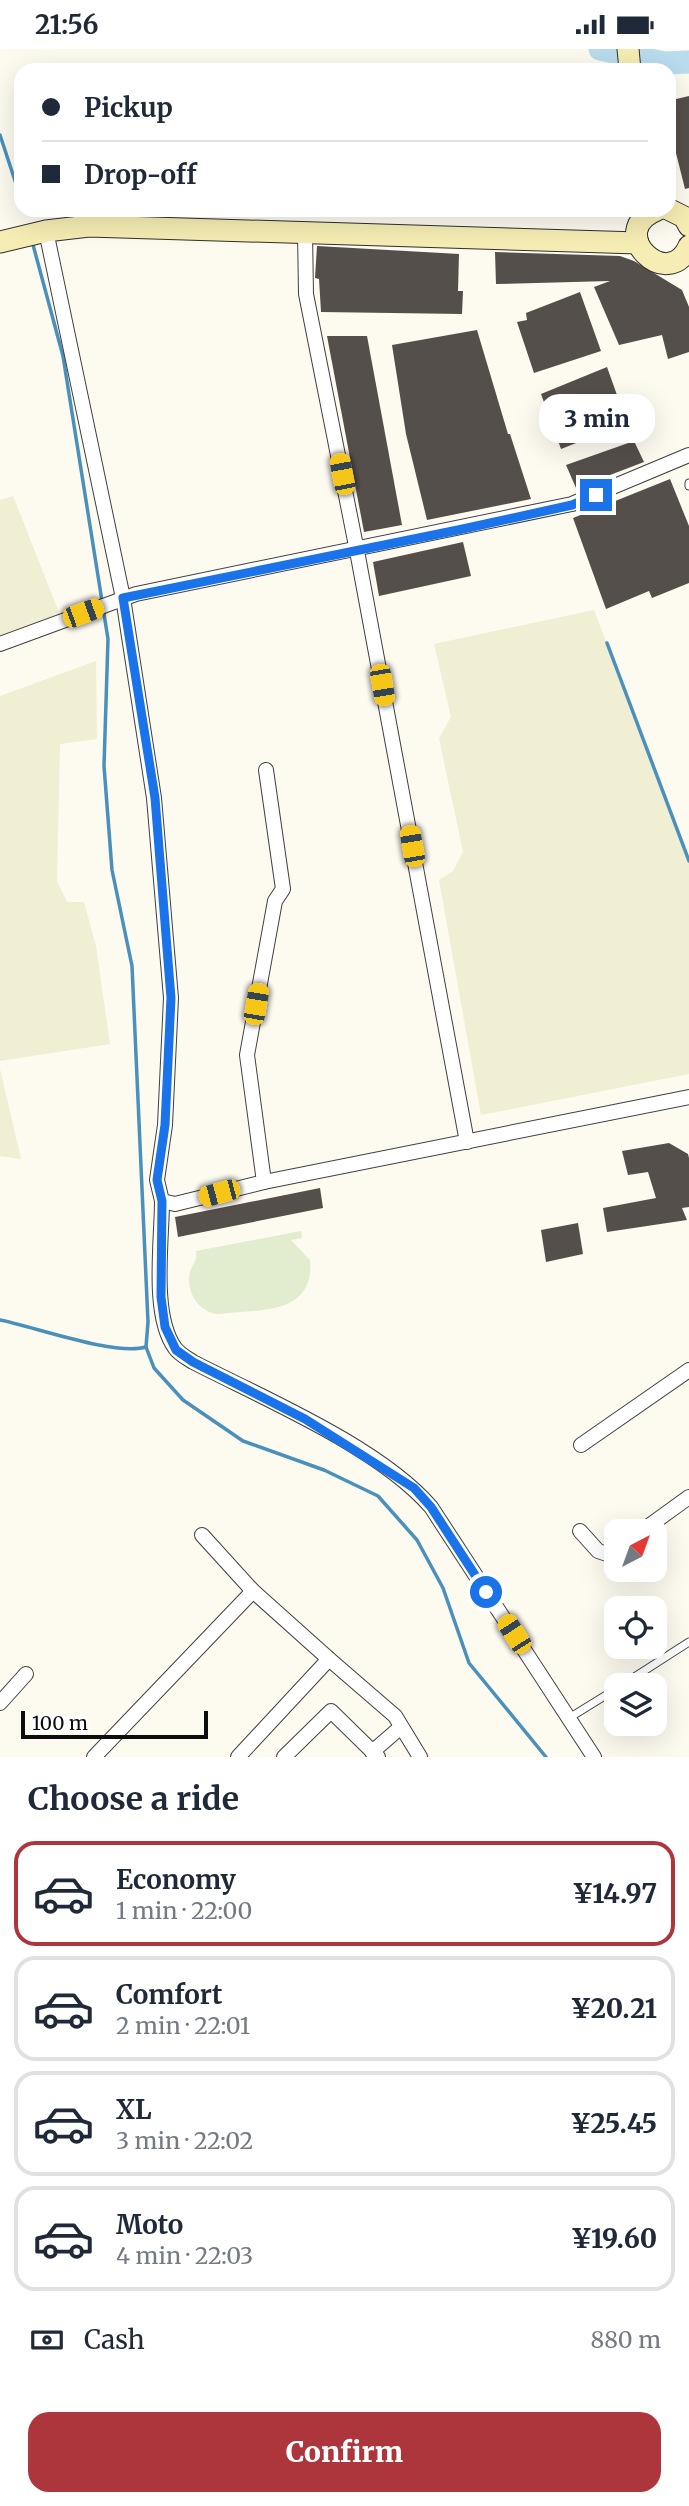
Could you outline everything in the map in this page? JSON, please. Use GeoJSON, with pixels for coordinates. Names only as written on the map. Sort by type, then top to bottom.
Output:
{"type":"FeatureCollection","features":[{"type":"Feature","properties":{"kind":"street"},"geometry":{"type":"LineString","coordinates":[[676,213],[684,217],[689,226]]}},
{"type":"Feature","properties":{"kind":"street"},"geometry":{"type":"LineString","coordinates":[[645,217],[642,219],[638,243],[642,252],[656,262],[675,260],[688,252]]}},
{"type":"Feature","properties":{"kind":"street"},"geometry":{"type":"LineString","coordinates":[[0,242],[35,233],[89,226],[638,243]]}},
{"type":"Feature","properties":{"kind":"street"},"geometry":{"type":"LineString","coordinates":[[35,233],[123,598],[155,798],[171,998],[165,1125],[157,1180],[162,1201],[161,1297],[165,1327],[176,1350],[193,1362],[305,1419],[414,1488],[431,1507],[594,1757]]}},
{"type":"Feature","properties":{"kind":"street"},"geometry":{"type":"LineString","coordinates":[[305,233],[306,294],[357,551],[467,1142]]}},
{"type":"Feature","properties":{"kind":"street"},"geometry":{"type":"LineString","coordinates":[[0,643],[123,598],[572,505],[689,455]]}},
{"type":"Feature","properties":{"kind":"street"},"geometry":{"type":"LineString","coordinates":[[264,1182],[247,1055],[275,901],[283,888],[267,770]]}},
{"type":"Feature","properties":{"kind":"street"},"geometry":{"type":"LineString","coordinates":[[162,1201],[175,1204],[264,1182],[689,1097]]}},
{"type":"Feature","properties":{"kind":"street"},"geometry":{"type":"LineString","coordinates":[[581,1445],[689,1370]]}},
{"type":"Feature","properties":{"kind":"street"},"geometry":{"type":"LineString","coordinates":[[659,1519],[689,1497]]}},
{"type":"Feature","properties":{"kind":"street"},"geometry":{"type":"LineString","coordinates":[[580,1531],[598,1551],[604,1553]]}},
{"type":"Feature","properties":{"kind":"street"},"geometry":{"type":"LineString","coordinates":[[202,1535],[253,1591],[394,1716],[420,1757]]}},
{"type":"Feature","properties":{"kind":"street"},"geometry":{"type":"LineString","coordinates":[[94,1757],[253,1591]]}},
{"type":"Feature","properties":{"kind":"street"},"geometry":{"type":"LineString","coordinates":[[238,1757],[329,1659]]}},
{"type":"Feature","properties":{"kind":"street"},"geometry":{"type":"LineString","coordinates":[[0,1703],[26,1674]]}},
{"type":"Feature","properties":{"kind":"street"},"geometry":{"type":"LineString","coordinates":[[284,1757],[331,1711],[375,1754],[401,1727]]}},
{"type":"Feature","properties":{"kind":"lane"},"geometry":{"type":"LineString","coordinates":[[641,1673],[689,1642]]}},
{"type":"Feature","properties":{"kind":"lane"},"geometry":{"type":"LineString","coordinates":[[569,1719],[604,1697]]}},
{"type":"Feature","properties":{"kind":"shaded area"},"geometry":{"type":"Polygon","coordinates":[[[13,496],[62,620],[0,643],[0,500],[13,496]]]}},
{"type":"Feature","properties":{"kind":"shaded area"},"geometry":{"type":"Polygon","coordinates":[[[594,610],[689,860],[689,1074],[481,1115],[439,880],[453,871],[463,852],[439,738],[451,717],[434,644],[594,610]]]}},
{"type":"Feature","properties":{"kind":"shaded area"},"geometry":{"type":"Polygon","coordinates":[[[96,661],[97,739],[60,744],[57,881],[67,902],[84,902],[96,946],[110,1044],[0,1061],[0,696],[96,661]]]}},
{"type":"Feature","properties":{"kind":"shaded area"},"geometry":{"type":"Polygon","coordinates":[[[0,1069],[21,1159],[0,1156],[0,1069]]]}},
{"type":"Feature","properties":{"kind":"green space"},"geometry":{"type":"Polygon","coordinates":[[[301,1231],[302,1238],[291,1240],[310,1260],[309,1278],[303,1291],[294,1300],[266,1309],[219,1314],[205,1310],[195,1300],[189,1279],[196,1251],[301,1231]]]}},
{"type":"Feature","properties":{"kind":"building"},"geometry":{"type":"Polygon","coordinates":[[[689,96],[689,188],[685,189],[676,153],[676,99],[689,96]]]}},
{"type":"Feature","properties":{"kind":"building"},"geometry":{"type":"Polygon","coordinates":[[[317,246],[459,254],[458,291],[463,291],[462,314],[321,312],[319,279],[315,278],[317,246]]]}},
{"type":"Feature","properties":{"kind":"building"},"geometry":{"type":"Polygon","coordinates":[[[495,252],[620,256],[634,261],[682,290],[689,307],[689,352],[668,359],[662,335],[619,345],[594,287],[610,281],[496,284],[495,252]]]}},
{"type":"Feature","properties":{"kind":"building"},"geometry":{"type":"Polygon","coordinates":[[[580,292],[601,351],[534,373],[517,322],[527,320],[526,313],[580,292]]]}},
{"type":"Feature","properties":{"kind":"building"},"geometry":{"type":"Polygon","coordinates":[[[477,330],[508,434],[531,499],[427,520],[406,434],[392,345],[477,330]]]}},
{"type":"Feature","properties":{"kind":"building"},"geometry":{"type":"Polygon","coordinates":[[[327,336],[367,336],[402,525],[364,532],[327,336]]]}},
{"type":"Feature","properties":{"kind":"building"},"geometry":{"type":"Polygon","coordinates":[[[607,367],[627,423],[561,449],[541,394],[607,367]]]}},
{"type":"Feature","properties":{"kind":"building"},"geometry":{"type":"Polygon","coordinates":[[[634,441],[644,462],[576,488],[566,465],[634,441]]]}},
{"type":"Feature","properties":{"kind":"building"},"geometry":{"type":"Polygon","coordinates":[[[670,479],[689,526],[689,583],[652,598],[649,591],[606,609],[573,518],[670,479]]]}},
{"type":"Feature","properties":{"kind":"building"},"geometry":{"type":"Polygon","coordinates":[[[463,542],[471,576],[379,596],[373,562],[463,542]]]}},
{"type":"Feature","properties":{"kind":"building"},"geometry":{"type":"Polygon","coordinates":[[[669,1143],[688,1154],[689,1158],[689,1207],[682,1208],[687,1220],[607,1232],[603,1208],[656,1198],[648,1172],[628,1175],[622,1151],[669,1143]]]}},
{"type":"Feature","properties":{"kind":"building"},"geometry":{"type":"Polygon","coordinates":[[[320,1188],[323,1208],[178,1237],[175,1217],[320,1188]]]}},
{"type":"Feature","properties":{"kind":"building"},"geometry":{"type":"Polygon","coordinates":[[[578,1223],[583,1254],[546,1262],[541,1230],[578,1223]]]}},
{"type":"Feature","properties":{"kind":"waterway"},"geometry":{"type":"LineString","coordinates":[[600,49],[664,63],[689,62]]}},
{"type":"Feature","properties":{"kind":"waterway"},"geometry":{"type":"LineString","coordinates":[[0,135],[14,178]]}},
{"type":"Feature","properties":{"kind":"waterway"},"geometry":{"type":"LineString","coordinates":[[32,241],[63,356],[102,601]]}},
{"type":"Feature","properties":{"kind":"waterway"},"geometry":{"type":"LineString","coordinates":[[103,608],[108,639],[104,766],[112,870],[132,966],[148,1322],[146,1347]]}},
{"type":"Feature","properties":{"kind":"waterway"},"geometry":{"type":"LineString","coordinates":[[607,643],[689,861]]}},
{"type":"Feature","properties":{"kind":"waterway"},"geometry":{"type":"LineString","coordinates":[[0,1320],[115,1348],[146,1347],[154,1368],[183,1400],[243,1441],[324,1470],[378,1496],[417,1540],[443,1588],[469,1663],[546,1757]]}},
{"type":"Feature","properties":{"kind":"route"},"geometry":{"type":"LineString","coordinates":[[486,1592],[431,1507],[414,1488],[305,1419],[193,1362],[176,1350],[165,1327],[161,1297],[162,1201],[157,1180],[165,1125],[171,998],[155,798],[123,598],[458,530],[572,505],[596,495]]}}]}
